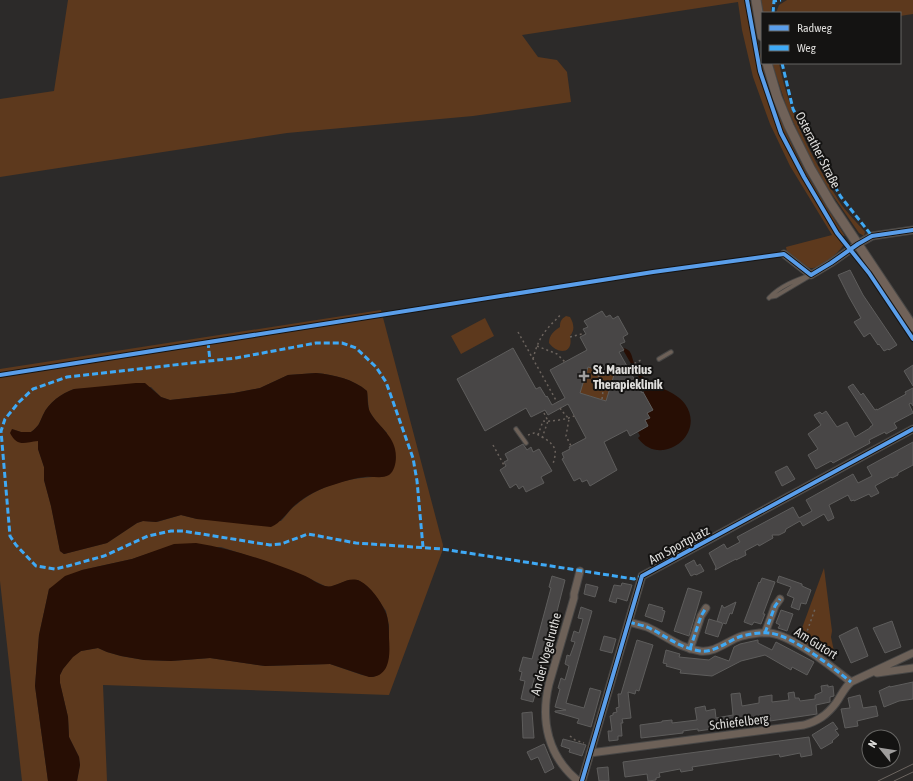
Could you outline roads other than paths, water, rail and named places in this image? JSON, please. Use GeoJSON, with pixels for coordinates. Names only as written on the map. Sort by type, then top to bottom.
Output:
{"type":"FeatureCollection","features":[{"type":"Feature","properties":{"kind":"main road"},"geometry":{"type":"LineString","coordinates":[[756,0],[761,30]]}},
{"type":"Feature","properties":{"kind":"main road","name":"Osterather Straße"},"geometry":{"type":"LineString","coordinates":[[767,64],[777,97],[789,126],[810,168],[831,204],[913,327]]}},
{"type":"Feature","properties":{"kind":"street"},"geometry":{"type":"LineString","coordinates":[[784,254],[811,275],[872,236],[913,230]]}},
{"type":"Feature","properties":{"kind":"street","name":"Am Sportplatz"},"geometry":{"type":"LineString","coordinates":[[582,781],[642,576],[913,429]]}},
{"type":"Feature","properties":{"kind":"street","name":"An der Vogelruthe"},"geometry":{"type":"LineString","coordinates":[[578,781],[561,764],[553,750],[548,732],[545,708],[549,684],[574,598],[580,571]]}},
{"type":"Feature","properties":{"kind":"street"},"geometry":{"type":"LineString","coordinates":[[765,633],[775,606],[780,598]]}},
{"type":"Feature","properties":{"kind":"street"},"geometry":{"type":"LineString","coordinates":[[690,649],[701,616],[706,608]]}},
{"type":"Feature","properties":{"kind":"street","name":"Am Gutort"},"geometry":{"type":"LineString","coordinates":[[629,622],[647,627],[667,639],[690,649],[706,652],[716,649],[742,636],[765,633],[782,636],[820,658],[851,682]]}},
{"type":"Feature","properties":{"kind":"street"},"geometry":{"type":"LineString","coordinates":[[851,682],[871,674],[913,653]]}},
{"type":"Feature","properties":{"kind":"street"},"geometry":{"type":"LineString","coordinates":[[871,674],[913,668]]}},
{"type":"Feature","properties":{"kind":"street","name":"Schiefelberg"},"geometry":{"type":"LineString","coordinates":[[590,753],[804,725],[817,721],[827,714],[851,682]]}},
{"type":"Feature","properties":{"kind":"lane"},"geometry":{"type":"LineString","coordinates":[[811,275],[776,296],[769,298],[774,292],[798,279],[811,275]]}},
{"type":"Feature","properties":{"kind":"lane"},"geometry":{"type":"LineString","coordinates":[[659,359],[671,352]]}},
{"type":"Feature","properties":{"kind":"lane"},"geometry":{"type":"LineString","coordinates":[[516,429],[526,442]]}},
{"type":"Feature","properties":{"kind":"tram line"},"geometry":{"type":"LineString","coordinates":[[878,781],[913,764]]}},
{"type":"Feature","properties":{"kind":"tram line"},"geometry":{"type":"LineString","coordinates":[[894,781],[913,772]]}},
{"type":"Feature","properties":{"kind":"place","name":"St. Mauritius Therapieklinik"},"geometry":{"type":"Point","coordinates":[584,376]}}]}
